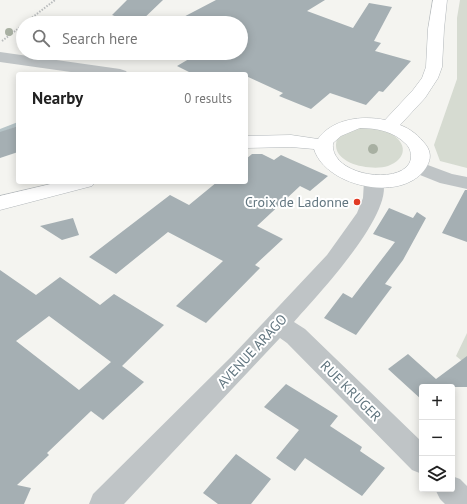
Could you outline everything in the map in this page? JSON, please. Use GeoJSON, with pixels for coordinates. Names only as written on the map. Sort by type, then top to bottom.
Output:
{"type":"FeatureCollection","features":[{"type":"Feature","properties":{"kind":"main road"},"geometry":{"type":"LineString","coordinates":[[389,126],[422,90],[430,78],[434,67],[436,29],[440,0]]}},
{"type":"Feature","properties":{"kind":"main road"},"geometry":{"type":"LineString","coordinates":[[360,123],[375,123],[389,126],[403,132],[413,140],[419,149],[421,158],[411,172],[399,178],[374,181],[353,177],[336,168],[326,157],[324,145],[327,137],[335,130],[346,125],[360,123]]}},
{"type":"Feature","properties":{"kind":"main road"},"geometry":{"type":"LineString","coordinates":[[248,142],[291,141],[324,145]]}},
{"type":"Feature","properties":{"kind":"main road"},"geometry":{"type":"LineString","coordinates":[[0,203],[76,184]]}},
{"type":"Feature","properties":{"kind":"street"},"geometry":{"type":"LineString","coordinates":[[0,57],[16,59]]}},
{"type":"Feature","properties":{"kind":"street"},"geometry":{"type":"LineString","coordinates":[[21,60],[106,72]]}},
{"type":"Feature","properties":{"kind":"street"},"geometry":{"type":"LineString","coordinates":[[416,167],[447,179],[467,183]]}},
{"type":"Feature","properties":{"kind":"street","name":"AVENUE ARAGO"},"geometry":{"type":"LineString","coordinates":[[104,504],[256,348],[337,258],[362,223],[375,191],[374,181]]}},
{"type":"Feature","properties":{"kind":"street","name":"RUE KRUGER"},"geometry":{"type":"LineString","coordinates":[[278,324],[296,336],[419,458]]}},
{"type":"Feature","properties":{"kind":"street"},"geometry":{"type":"LineString","coordinates":[[453,492],[465,504]]}},
{"type":"Feature","properties":{"kind":"path"},"geometry":{"type":"LineString","coordinates":[[34,16],[55,0]]}},
{"type":"Feature","properties":{"kind":"path"},"geometry":{"type":"LineString","coordinates":[[0,42],[16,30]]}},
{"type":"Feature","properties":{"kind":"shaded area"},"geometry":{"type":"Polygon","coordinates":[[[460,0],[467,0],[467,168],[440,161],[434,145],[457,79],[457,18],[460,0]]]}},
{"type":"Feature","properties":{"kind":"shaded area"},"geometry":{"type":"Polygon","coordinates":[[[357,128],[378,129],[390,133],[400,141],[403,151],[402,155],[394,163],[388,166],[374,168],[357,165],[342,158],[338,153],[336,146],[338,137],[357,128]]]}},
{"type":"Feature","properties":{"kind":"shaded area"},"geometry":{"type":"Polygon","coordinates":[[[467,333],[467,365],[456,356],[467,333]]]}},
{"type":"Feature","properties":{"kind":"building"},"geometry":{"type":"Polygon","coordinates":[[[127,0],[163,0],[146,16],[112,15],[127,0]]]}},
{"type":"Feature","properties":{"kind":"building"},"geometry":{"type":"Polygon","coordinates":[[[216,0],[325,0],[307,11],[353,28],[369,3],[392,7],[374,41],[381,43],[375,51],[411,61],[383,92],[379,91],[366,105],[330,93],[311,109],[279,96],[283,93],[248,77],[248,72],[189,72],[177,66],[187,60],[248,60],[248,16],[185,16],[216,0]]]}},
{"type":"Feature","properties":{"kind":"building"},"geometry":{"type":"Polygon","coordinates":[[[16,127],[16,153],[0,158],[0,132],[16,127]]]}},
{"type":"Feature","properties":{"kind":"building"},"geometry":{"type":"Polygon","coordinates":[[[252,154],[262,154],[274,160],[281,155],[328,176],[310,191],[300,186],[257,226],[283,239],[255,265],[260,268],[206,323],[176,306],[223,261],[168,232],[116,274],[89,257],[170,195],[189,205],[215,184],[248,184],[248,157],[252,154]]]}},
{"type":"Feature","properties":{"kind":"building"},"geometry":{"type":"Polygon","coordinates":[[[465,190],[467,190],[467,242],[442,233],[465,190]]]}},
{"type":"Feature","properties":{"kind":"building"},"geometry":{"type":"Polygon","coordinates":[[[389,208],[413,218],[417,212],[426,218],[403,260],[385,284],[392,287],[356,335],[324,318],[343,293],[352,298],[395,242],[373,234],[389,208]]]}},
{"type":"Feature","properties":{"kind":"building"},"geometry":{"type":"Polygon","coordinates":[[[73,218],[79,235],[62,240],[40,226],[73,218]]]}},
{"type":"Feature","properties":{"kind":"building"},"geometry":{"type":"Polygon","coordinates":[[[0,270],[36,295],[60,277],[100,305],[114,294],[164,325],[122,366],[144,382],[103,420],[91,411],[47,453],[49,455],[17,485],[31,488],[24,504],[0,504],[0,270]],[[49,316],[16,341],[79,390],[111,362],[49,316]]]}},
{"type":"Feature","properties":{"kind":"building"},"geometry":{"type":"Polygon","coordinates":[[[408,354],[436,379],[467,356],[467,387],[455,387],[455,384],[419,384],[419,397],[388,369],[408,354]]]}},
{"type":"Feature","properties":{"kind":"building"},"geometry":{"type":"Polygon","coordinates":[[[286,384],[338,416],[330,426],[362,447],[360,451],[385,468],[362,496],[305,458],[295,471],[276,458],[299,430],[264,407],[286,384]]]}},
{"type":"Feature","properties":{"kind":"building"},"geometry":{"type":"Polygon","coordinates":[[[236,454],[271,479],[251,504],[218,504],[203,493],[236,454]]]}},
{"type":"Feature","properties":{"kind":"waterway"},"geometry":{"type":"LineString","coordinates":[[0,131],[16,125]]}},
{"type":"Feature","properties":{"kind":"place","name":"Croix de Ladonne"},"geometry":{"type":"Point","coordinates":[357,202]}}]}
